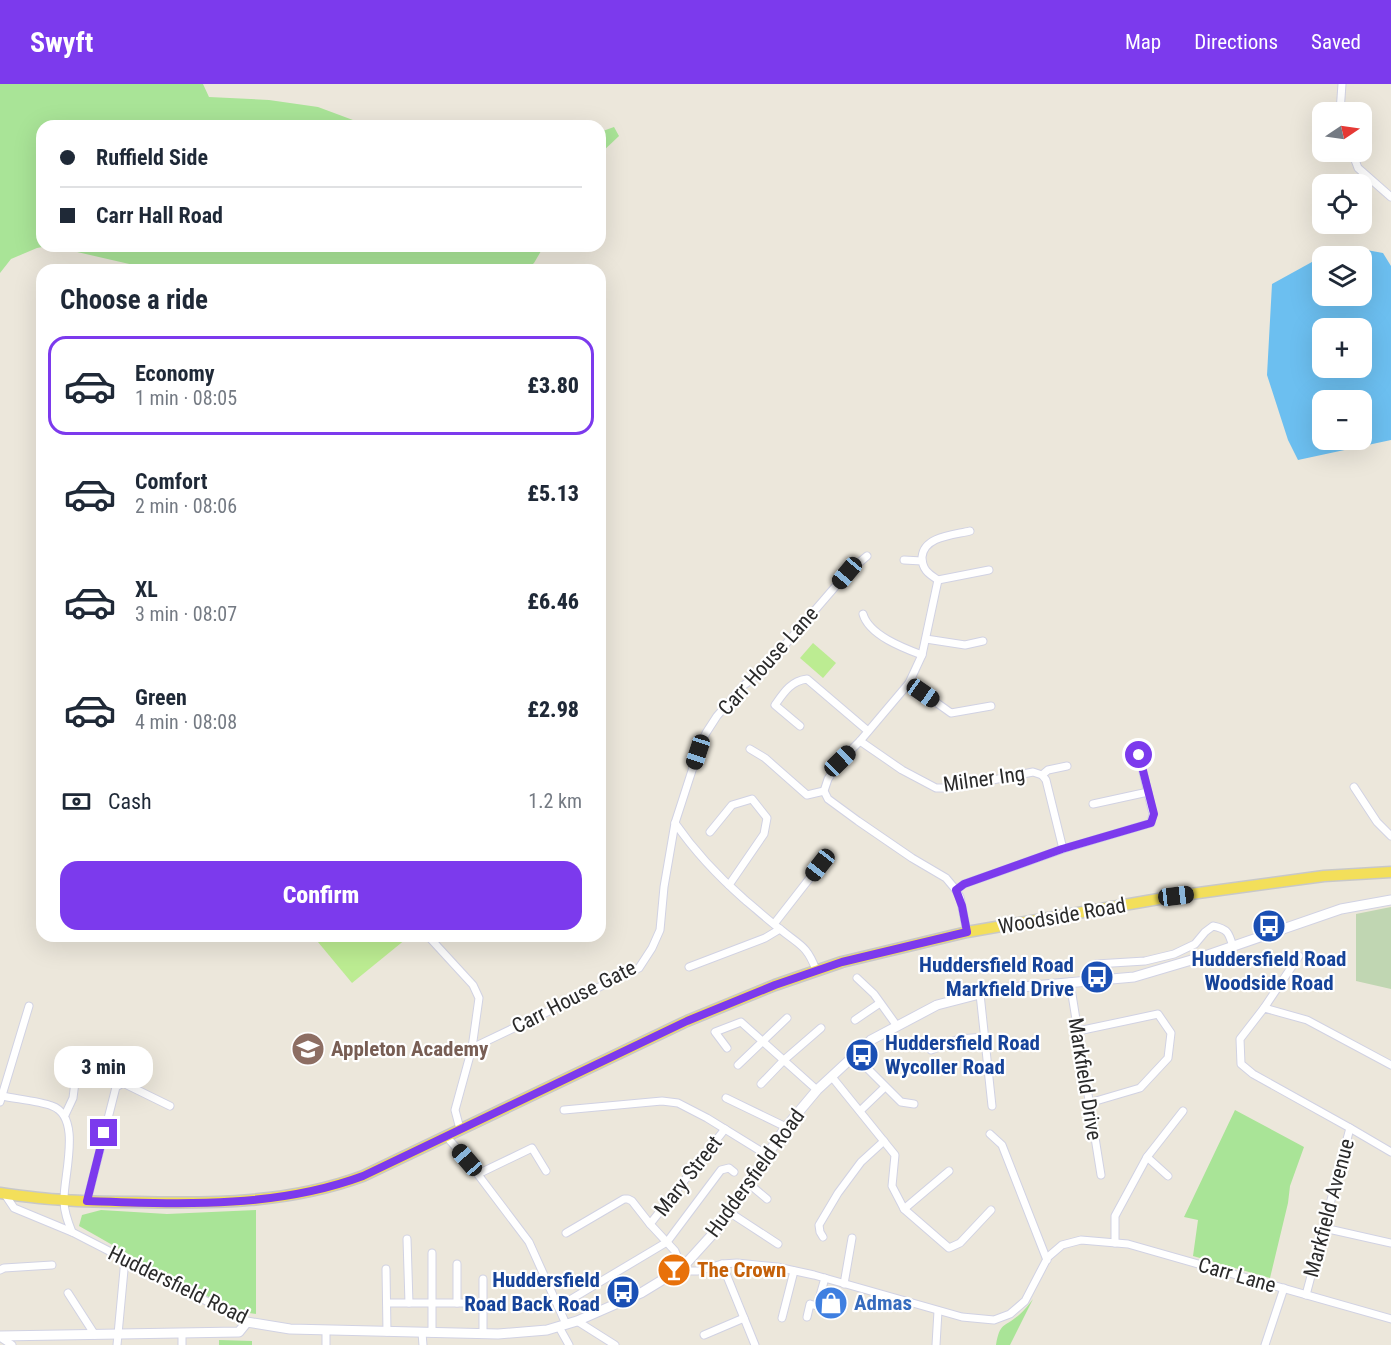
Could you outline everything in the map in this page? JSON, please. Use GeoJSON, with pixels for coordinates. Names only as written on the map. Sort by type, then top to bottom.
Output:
{"type":"FeatureCollection","features":[{"type":"Feature","properties":{"kind":"main road","name":"Woodside Road"},"geometry":{"type":"LineString","coordinates":[[63,1200],[197,1204],[258,1200],[330,1187],[363,1176],[687,1021],[775,985],[842,962],[967,932],[1176,896],[1324,876],[1391,872]]}},
{"type":"Feature","properties":{"kind":"main road","name":"Huddersfield Road"},"geometry":{"type":"LineString","coordinates":[[246,1322],[290,1329],[483,1334],[547,1330],[577,1321],[641,1293],[682,1268],[720,1226],[786,1127],[817,1090],[871,1040],[937,1005],[999,989],[1134,977],[1205,956],[1341,909],[1391,900]]}},
{"type":"Feature","properties":{"kind":"main road"},"geometry":{"type":"LineString","coordinates":[[2,1193],[63,1200]]}},
{"type":"Feature","properties":{"kind":"main road"},"geometry":{"type":"LineString","coordinates":[[0,1338],[239,1332],[246,1322]]}},
{"type":"Feature","properties":{"kind":"street"},"geometry":{"type":"LineString","coordinates":[[1341,102],[1342,84]]}},
{"type":"Feature","properties":{"kind":"street"},"geometry":{"type":"LineString","coordinates":[[1356,162],[1358,168],[1391,197]]}},
{"type":"Feature","properties":{"kind":"street"},"geometry":{"type":"LineString","coordinates":[[970,531],[928,544],[922,555],[924,567],[927,573],[938,580],[989,570]]}},
{"type":"Feature","properties":{"kind":"street","name":"Carr House Lane"},"geometry":{"type":"LineString","coordinates":[[675,823],[698,752],[717,716],[744,685],[778,653],[847,573],[867,556]]}},
{"type":"Feature","properties":{"kind":"street"},"geometry":{"type":"LineString","coordinates":[[904,560],[922,561]]}},
{"type":"Feature","properties":{"kind":"street"},"geometry":{"type":"LineString","coordinates":[[938,580],[922,655],[909,683],[840,761],[828,779],[824,791],[828,799],[912,858],[946,878],[956,890],[967,932]]}},
{"type":"Feature","properties":{"kind":"street"},"geometry":{"type":"LineString","coordinates":[[863,614],[869,626],[905,649],[922,655]]}},
{"type":"Feature","properties":{"kind":"street"},"geometry":{"type":"LineString","coordinates":[[926,639],[965,645],[983,641]]}},
{"type":"Feature","properties":{"kind":"street"},"geometry":{"type":"LineString","coordinates":[[800,726],[775,705],[787,688],[799,680],[807,679],[868,732]]}},
{"type":"Feature","properties":{"kind":"street"},"geometry":{"type":"LineString","coordinates":[[909,683],[951,713],[992,706]]}},
{"type":"Feature","properties":{"kind":"street","name":"Milner Ing"},"geometry":{"type":"LineString","coordinates":[[860,741],[902,770],[936,788],[953,788],[1033,772],[1041,775],[1046,780],[1062,849]]}},
{"type":"Feature","properties":{"kind":"street"},"geometry":{"type":"LineString","coordinates":[[956,890],[964,884],[1062,849],[1151,823],[1154,814],[1139,755],[1140,747]]}},
{"type":"Feature","properties":{"kind":"street"},"geometry":{"type":"LineString","coordinates":[[750,749],[765,758],[807,795],[824,791]]}},
{"type":"Feature","properties":{"kind":"street"},"geometry":{"type":"LineString","coordinates":[[1041,775],[1048,770],[1067,766]]}},
{"type":"Feature","properties":{"kind":"street"},"geometry":{"type":"LineString","coordinates":[[1354,787],[1377,822],[1391,836]]}},
{"type":"Feature","properties":{"kind":"street"},"geometry":{"type":"LineString","coordinates":[[1093,804],[1148,792]]}},
{"type":"Feature","properties":{"kind":"street"},"geometry":{"type":"LineString","coordinates":[[710,832],[732,805],[752,799],[767,818],[765,834],[729,885]]}},
{"type":"Feature","properties":{"kind":"street"},"geometry":{"type":"LineString","coordinates":[[675,823],[689,843],[742,898],[801,945],[811,956],[816,970]]}},
{"type":"Feature","properties":{"kind":"street","name":"Carr House Gate"},"geometry":{"type":"LineString","coordinates":[[472,1048],[639,968],[660,930],[664,887],[675,823]]}},
{"type":"Feature","properties":{"kind":"street"},"geometry":{"type":"LineString","coordinates":[[689,967],[765,938],[777,927],[820,865]]}},
{"type":"Feature","properties":{"kind":"street"},"geometry":{"type":"LineString","coordinates":[[1096,964],[1145,961],[1174,954],[1195,944],[1213,926],[1223,928],[1229,934],[1233,946]]}},
{"type":"Feature","properties":{"kind":"street"},"geometry":{"type":"LineString","coordinates":[[433,942],[472,985],[479,998],[472,1048],[455,1110],[460,1129]]}},
{"type":"Feature","properties":{"kind":"street"},"geometry":{"type":"LineString","coordinates":[[1299,956],[1264,1008],[1307,1020],[1391,1065]]}},
{"type":"Feature","properties":{"kind":"street"},"geometry":{"type":"LineString","coordinates":[[857,978],[873,994],[897,1026]]}},
{"type":"Feature","properties":{"kind":"street","name":"Markfield Drive"},"geometry":{"type":"LineString","coordinates":[[1070,982],[1101,1175]]}},
{"type":"Feature","properties":{"kind":"street"},"geometry":{"type":"LineString","coordinates":[[980,994],[992,1107]]}},
{"type":"Feature","properties":{"kind":"street"},"geometry":{"type":"LineString","coordinates":[[855,1020],[880,1003]]}},
{"type":"Feature","properties":{"kind":"street"},"geometry":{"type":"LineString","coordinates":[[29,1005],[2,1085],[1,1099],[54,1106],[65,1115]]}},
{"type":"Feature","properties":{"kind":"street","name":"Markfield Avenue"},"geometry":{"type":"LineString","coordinates":[[1264,1008],[1240,1038],[1241,1064],[1253,1074],[1350,1128],[1306,1295]]}},
{"type":"Feature","properties":{"kind":"street"},"geometry":{"type":"LineString","coordinates":[[1078,1031],[1158,1014],[1171,1033],[1168,1058],[1140,1088],[1089,1103]]}},
{"type":"Feature","properties":{"kind":"street"},"geometry":{"type":"LineString","coordinates":[[738,1065],[787,1018]]}},
{"type":"Feature","properties":{"kind":"street"},"geometry":{"type":"LineString","coordinates":[[727,1048],[715,1032],[741,1022],[817,1090]]}},
{"type":"Feature","properties":{"kind":"street"},"geometry":{"type":"LineString","coordinates":[[761,1084],[784,1060],[821,1028]]}},
{"type":"Feature","properties":{"kind":"street"},"geometry":{"type":"LineString","coordinates":[[931,1050],[959,1039],[984,1037]]}},
{"type":"Feature","properties":{"kind":"street"},"geometry":{"type":"LineString","coordinates":[[72,1232],[66,1218],[63,1200],[70,1142],[65,1115],[73,1098],[77,1066]]}},
{"type":"Feature","properties":{"kind":"street"},"geometry":{"type":"LineString","coordinates":[[867,1070],[901,1102],[914,1104]]}},
{"type":"Feature","properties":{"kind":"street"},"geometry":{"type":"LineString","coordinates":[[832,1077],[895,1155],[892,1186],[904,1209],[949,1248],[960,1244],[991,1210]]}},
{"type":"Feature","properties":{"kind":"street"},"geometry":{"type":"LineString","coordinates":[[87,1201],[116,1087],[123,1083],[170,1106]]}},
{"type":"Feature","properties":{"kind":"street"},"geometry":{"type":"LineString","coordinates":[[860,1111],[885,1087]]}},
{"type":"Feature","properties":{"kind":"street"},"geometry":{"type":"LineString","coordinates":[[726,1098],[786,1127]]}},
{"type":"Feature","properties":{"kind":"street"},"geometry":{"type":"LineString","coordinates":[[564,1110],[662,1101],[678,1103],[767,1155]]}},
{"type":"Feature","properties":{"kind":"street"},"geometry":{"type":"LineString","coordinates":[[1115,1243],[1115,1216],[1147,1157],[1184,1111]]}},
{"type":"Feature","properties":{"kind":"street"},"geometry":{"type":"LineString","coordinates":[[1350,1128],[1391,1152]]}},
{"type":"Feature","properties":{"kind":"street","name":"Mary Street"},"geometry":{"type":"LineString","coordinates":[[650,1224],[725,1129]]}},
{"type":"Feature","properties":{"kind":"street"},"geometry":{"type":"LineString","coordinates":[[566,1233],[628,1198],[675,1251],[682,1268],[690,1272],[722,1264],[737,1263],[777,1267],[825,1278],[962,1317],[994,1320],[1010,1314],[1025,1301],[1047,1260],[1002,1145],[990,1134]]}},
{"type":"Feature","properties":{"kind":"street"},"geometry":{"type":"LineString","coordinates":[[446,1136],[529,1242],[558,1306],[568,1345]]}},
{"type":"Feature","properties":{"kind":"street"},"geometry":{"type":"LineString","coordinates":[[823,1237],[819,1225],[838,1193],[861,1162],[884,1141]]}},
{"type":"Feature","properties":{"kind":"street"},"geometry":{"type":"LineString","coordinates":[[478,1174],[532,1148],[546,1171]]}},
{"type":"Feature","properties":{"kind":"street"},"geometry":{"type":"LineString","coordinates":[[1147,1157],[1168,1176]]}},
{"type":"Feature","properties":{"kind":"street"},"geometry":{"type":"LineString","coordinates":[[558,1306],[666,1242],[721,1170],[729,1168],[734,1172]]}},
{"type":"Feature","properties":{"kind":"street"},"geometry":{"type":"LineString","coordinates":[[904,1209],[949,1171]]}},
{"type":"Feature","properties":{"kind":"street"},"geometry":{"type":"LineString","coordinates":[[748,1183],[767,1199]]}},
{"type":"Feature","properties":{"kind":"street","name":"Huddersfield Road"},"geometry":{"type":"LineString","coordinates":[[2,1193],[14,1208],[72,1232],[246,1322]]}},
{"type":"Feature","properties":{"kind":"street"},"geometry":{"type":"LineString","coordinates":[[729,1212],[778,1244]]}},
{"type":"Feature","properties":{"kind":"street"},"geometry":{"type":"LineString","coordinates":[[1324,1228],[1391,1243]]}},
{"type":"Feature","properties":{"kind":"street"},"geometry":{"type":"LineString","coordinates":[[844,1284],[852,1238]]}},
{"type":"Feature","properties":{"kind":"street"},"geometry":{"type":"LineString","coordinates":[[407,1239],[409,1303]]}},
{"type":"Feature","properties":{"kind":"street","name":"Carr Lane"},"geometry":{"type":"LineString","coordinates":[[1047,1260],[1062,1245],[1081,1240],[1115,1243],[1138,1247],[1391,1319]]}},
{"type":"Feature","properties":{"kind":"street"},"geometry":{"type":"LineString","coordinates":[[423,1345],[432,1303],[432,1253]]}},
{"type":"Feature","properties":{"kind":"street"},"geometry":{"type":"LineString","coordinates":[[117,1345],[125,1259]]}},
{"type":"Feature","properties":{"kind":"street"},"geometry":{"type":"LineString","coordinates":[[457,1264],[457,1303]]}},
{"type":"Feature","properties":{"kind":"street"},"geometry":{"type":"LineString","coordinates":[[722,1264],[755,1345]]}},
{"type":"Feature","properties":{"kind":"street"},"geometry":{"type":"LineString","coordinates":[[0,1270],[52,1265]]}},
{"type":"Feature","properties":{"kind":"street"},"geometry":{"type":"LineString","coordinates":[[386,1269],[387,1332]]}},
{"type":"Feature","properties":{"kind":"street"},"geometry":{"type":"LineString","coordinates":[[782,1318],[794,1271]]}},
{"type":"Feature","properties":{"kind":"street"},"geometry":{"type":"LineString","coordinates":[[807,1317],[810,1304],[817,1306],[825,1278]]}},
{"type":"Feature","properties":{"kind":"street"},"geometry":{"type":"LineString","coordinates":[[483,1279],[483,1334]]}},
{"type":"Feature","properties":{"kind":"street"},"geometry":{"type":"LineString","coordinates":[[1265,1345],[1284,1288]]}},
{"type":"Feature","properties":{"kind":"street"},"geometry":{"type":"LineString","coordinates":[[68,1293],[95,1335]]}},
{"type":"Feature","properties":{"kind":"street"},"geometry":{"type":"LineString","coordinates":[[387,1303],[483,1303]]}},
{"type":"Feature","properties":{"kind":"street"},"geometry":{"type":"LineString","coordinates":[[936,1345],[938,1311]]}},
{"type":"Feature","properties":{"kind":"street"},"geometry":{"type":"LineString","coordinates":[[704,1335],[744,1318]]}},
{"type":"Feature","properties":{"kind":"street"},"geometry":{"type":"LineString","coordinates":[[577,1321],[615,1345]]}},
{"type":"Feature","properties":{"kind":"street"},"geometry":{"type":"LineString","coordinates":[[326,1330],[326,1345]]}},
{"type":"Feature","properties":{"kind":"street"},"geometry":{"type":"LineString","coordinates":[[182,1333],[182,1345]]}},
{"type":"Feature","properties":{"kind":"street"},"geometry":{"type":"LineString","coordinates":[[0,1338],[1,1345]]}},
{"type":"Feature","properties":{"kind":"street"},"geometry":{"type":"LineString","coordinates":[[0,1338],[12,1345]]}},
{"type":"Feature","properties":{"kind":"green space"},"geometry":{"type":"Polygon","coordinates":[[[0,84],[203,84],[209,97],[269,100],[318,107],[353,120],[36,120],[36,248],[11,259],[0,273],[0,84]]]}},
{"type":"Feature","properties":{"kind":"green space"},"geometry":{"type":"Polygon","coordinates":[[[614,127],[619,136],[606,148],[606,130],[614,127]]]}},
{"type":"Feature","properties":{"kind":"green space"},"geometry":{"type":"Polygon","coordinates":[[[77,252],[540,252],[533,264],[129,264],[77,252]]]}},
{"type":"Feature","properties":{"kind":"green space"},"geometry":{"type":"Polygon","coordinates":[[[813,643],[836,663],[823,678],[800,658],[813,643]]]}},
{"type":"Feature","properties":{"kind":"green space"},"geometry":{"type":"Polygon","coordinates":[[[1391,907],[1391,989],[1356,981],[1356,914],[1391,907]]]}},
{"type":"Feature","properties":{"kind":"green space"},"geometry":{"type":"Polygon","coordinates":[[[318,942],[402,942],[352,983],[318,942]]]}},
{"type":"Feature","properties":{"kind":"green space"},"geometry":{"type":"Polygon","coordinates":[[[1235,1110],[1304,1147],[1290,1186],[1270,1278],[1193,1256],[1198,1220],[1184,1217],[1235,1110]]]}},
{"type":"Feature","properties":{"kind":"green space"},"geometry":{"type":"Polygon","coordinates":[[[101,1210],[167,1214],[256,1210],[256,1314],[240,1311],[218,1302],[79,1226],[82,1215],[101,1210]]]}},
{"type":"Feature","properties":{"kind":"green space"},"geometry":{"type":"Polygon","coordinates":[[[1033,1299],[1010,1345],[996,1345],[1003,1326],[1021,1313],[1033,1299]]]}},
{"type":"Feature","properties":{"kind":"green space"},"geometry":{"type":"Polygon","coordinates":[[[219,1340],[252,1341],[252,1345],[219,1345],[219,1340]]]}},
{"type":"Feature","properties":{"kind":"water"},"geometry":{"type":"Polygon","coordinates":[[[1372,251],[1383,253],[1391,266],[1391,440],[1372,444],[1372,390],[1312,390],[1312,450],[1344,450],[1298,460],[1288,440],[1267,375],[1272,284],[1312,262],[1312,306],[1372,306],[1372,251]]]}},
{"type":"Feature","properties":{"kind":"place","name":"Huddersfield Road Woodside Road"},"geometry":{"type":"Point","coordinates":[1269,926]}},
{"type":"Feature","properties":{"kind":"place","name":"Huddersfield Road Markfield Drive"},"geometry":{"type":"Point","coordinates":[1097,977]}},
{"type":"Feature","properties":{"kind":"place","name":"Appleton Academy"},"geometry":{"type":"Point","coordinates":[308,1049]}},
{"type":"Feature","properties":{"kind":"place","name":"Huddersfield Road Wycoller Road"},"geometry":{"type":"Point","coordinates":[862,1055]}},
{"type":"Feature","properties":{"kind":"place","name":"The Crown"},"geometry":{"type":"Point","coordinates":[674,1270]}},
{"type":"Feature","properties":{"kind":"place","name":"Huddersfield Road Back Road"},"geometry":{"type":"Point","coordinates":[623,1292]}},
{"type":"Feature","properties":{"kind":"place","name":"Admas"},"geometry":{"type":"Point","coordinates":[831,1303]}},
{"type":"Feature","properties":{"kind":"route"},"geometry":{"type":"LineString","coordinates":[[104,1133],[87,1201],[197,1204],[279,1197],[347,1182],[687,1021],[775,985],[842,962],[967,932],[960,897],[956,890],[964,884],[1062,849],[1151,823],[1154,814],[1139,755]]}}]}
